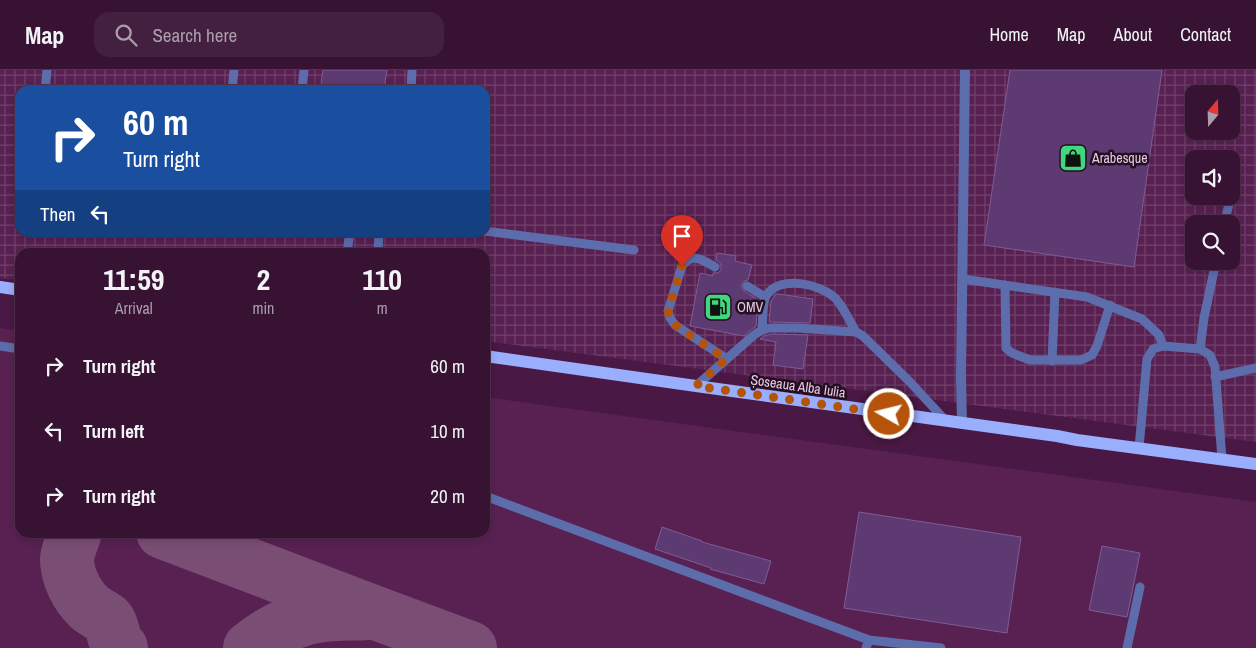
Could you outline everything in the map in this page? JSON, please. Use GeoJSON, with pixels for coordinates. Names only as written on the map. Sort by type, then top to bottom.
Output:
{"type":"FeatureCollection","features":[{"type":"Feature","properties":{"kind":"main road"},"geometry":{"type":"LineString","coordinates":[[0,287],[15,289]]}},
{"type":"Feature","properties":{"kind":"main road","name":"Șoseaua Alba Iulia"},"geometry":{"type":"LineString","coordinates":[[490,357],[1256,464]]}},
{"type":"Feature","properties":{"kind":"street"},"geometry":{"type":"LineString","coordinates":[[962,424],[965,70]]}},
{"type":"Feature","properties":{"kind":"lane"},"geometry":{"type":"LineString","coordinates":[[46,85],[47,70]]}},
{"type":"Feature","properties":{"kind":"lane"},"geometry":{"type":"LineString","coordinates":[[232,85],[234,70]]}},
{"type":"Feature","properties":{"kind":"lane"},"geometry":{"type":"LineString","coordinates":[[302,85],[304,70]]}},
{"type":"Feature","properties":{"kind":"lane"},"geometry":{"type":"LineString","coordinates":[[411,85],[412,70]]}},
{"type":"Feature","properties":{"kind":"lane"},"geometry":{"type":"LineString","coordinates":[[490,231],[634,250]]}},
{"type":"Feature","properties":{"kind":"lane"},"geometry":{"type":"LineString","coordinates":[[714,267],[696,258],[685,261],[668,311],[675,325],[726,359]]}},
{"type":"Feature","properties":{"kind":"lane"},"geometry":{"type":"LineString","coordinates":[[1200,349],[1204,318],[1214,270]]}},
{"type":"Feature","properties":{"kind":"lane"},"geometry":{"type":"LineString","coordinates":[[963,279],[1087,296],[1142,319],[1159,335],[1163,346]]}},
{"type":"Feature","properties":{"kind":"lane"},"geometry":{"type":"LineString","coordinates":[[762,330],[765,297],[769,292],[782,284],[804,284],[826,291],[837,300],[856,332]]}},
{"type":"Feature","properties":{"kind":"lane"},"geometry":{"type":"LineString","coordinates":[[1005,285],[1006,348],[1012,354],[1030,360],[1081,360],[1092,355],[1097,346],[1110,305]]}},
{"type":"Feature","properties":{"kind":"lane"},"geometry":{"type":"LineString","coordinates":[[747,286],[765,297]]}},
{"type":"Feature","properties":{"kind":"lane"},"geometry":{"type":"LineString","coordinates":[[1052,361],[1055,292]]}},
{"type":"Feature","properties":{"kind":"lane"},"geometry":{"type":"LineString","coordinates":[[696,386],[762,330],[770,328],[798,328],[856,332],[864,336],[909,381],[946,422]]}},
{"type":"Feature","properties":{"kind":"lane"},"geometry":{"type":"LineString","coordinates":[[0,346],[15,348]]}},
{"type":"Feature","properties":{"kind":"lane"},"geometry":{"type":"LineString","coordinates":[[1139,448],[1147,360],[1153,349],[1163,346],[1200,349],[1210,355],[1215,367],[1222,459]]}},
{"type":"Feature","properties":{"kind":"lane"},"geometry":{"type":"LineString","coordinates":[[1215,376],[1256,368]]}},
{"type":"Feature","properties":{"kind":"lane"},"geometry":{"type":"LineString","coordinates":[[490,498],[867,644],[941,648]]}},
{"type":"Feature","properties":{"kind":"lane"},"geometry":{"type":"LineString","coordinates":[[1128,648],[1140,587]]}},
{"type":"Feature","properties":{"kind":"shaded area"},"geometry":{"type":"Polygon","coordinates":[[[0,70],[1256,70],[1256,442],[490,342],[490,248],[15,248],[15,280],[0,278],[0,70]]]}},
{"type":"Feature","properties":{"kind":"shaded area"},"geometry":{"type":"Polygon","coordinates":[[[0,328],[15,330],[15,538],[490,538],[490,398],[1256,502],[1256,648],[0,648],[0,328]]]}},
{"type":"Feature","properties":{"kind":"building"},"geometry":{"type":"Polygon","coordinates":[[[323,70],[387,70],[385,85],[321,85],[323,70]]]}},
{"type":"Feature","properties":{"kind":"building","name":"Arabesque"},"geometry":{"type":"Polygon","coordinates":[[[1010,70],[1162,70],[1134,267],[984,245],[1010,70]]]}},
{"type":"Feature","properties":{"kind":"building","name":"OMV"},"geometry":{"type":"Polygon","coordinates":[[[717,253],[736,256],[735,261],[752,265],[748,280],[744,281],[741,286],[744,291],[758,300],[756,326],[744,336],[690,326],[700,273],[713,276],[713,273],[718,273],[721,270],[721,264],[716,260],[717,253]]]}},
{"type":"Feature","properties":{"kind":"building"},"geometry":{"type":"Polygon","coordinates":[[[776,294],[813,299],[810,323],[769,322],[771,301],[776,294]]]}},
{"type":"Feature","properties":{"kind":"building"},"geometry":{"type":"Polygon","coordinates":[[[771,334],[808,335],[803,369],[773,365],[776,342],[760,339],[771,334]]]}},
{"type":"Feature","properties":{"kind":"building"},"geometry":{"type":"Polygon","coordinates":[[[859,512],[1021,537],[1007,633],[844,608],[859,512]]]}},
{"type":"Feature","properties":{"kind":"building"},"geometry":{"type":"Polygon","coordinates":[[[662,527],[702,542],[771,561],[764,584],[710,569],[655,549],[662,527]]]}},
{"type":"Feature","properties":{"kind":"building"},"geometry":{"type":"Polygon","coordinates":[[[1102,546],[1140,553],[1127,617],[1089,610],[1102,546]]]}},
{"type":"Feature","properties":{"kind":"taxiway"},"geometry":{"type":"LineString","coordinates":[[73,538],[67,559],[71,579],[77,591],[91,609],[108,620],[116,641],[121,648]]}},
{"type":"Feature","properties":{"kind":"taxiway"},"geometry":{"type":"LineString","coordinates":[[179,538],[470,648]]}},
{"type":"Feature","properties":{"kind":"taxiway"},"geometry":{"type":"LineString","coordinates":[[250,648],[275,631],[304,619],[329,614],[367,613]]}},
{"type":"Feature","properties":{"kind":"place","name":"Arabesque"},"geometry":{"type":"Point","coordinates":[1073,158]}},
{"type":"Feature","properties":{"kind":"place","name":"OMV"},"geometry":{"type":"Point","coordinates":[718,307]}},
{"type":"Feature","properties":{"kind":"route"},"geometry":{"type":"LineString","coordinates":[[682,266],[668,311],[670,318],[675,325],[726,359],[696,386],[889,414]]}}]}
